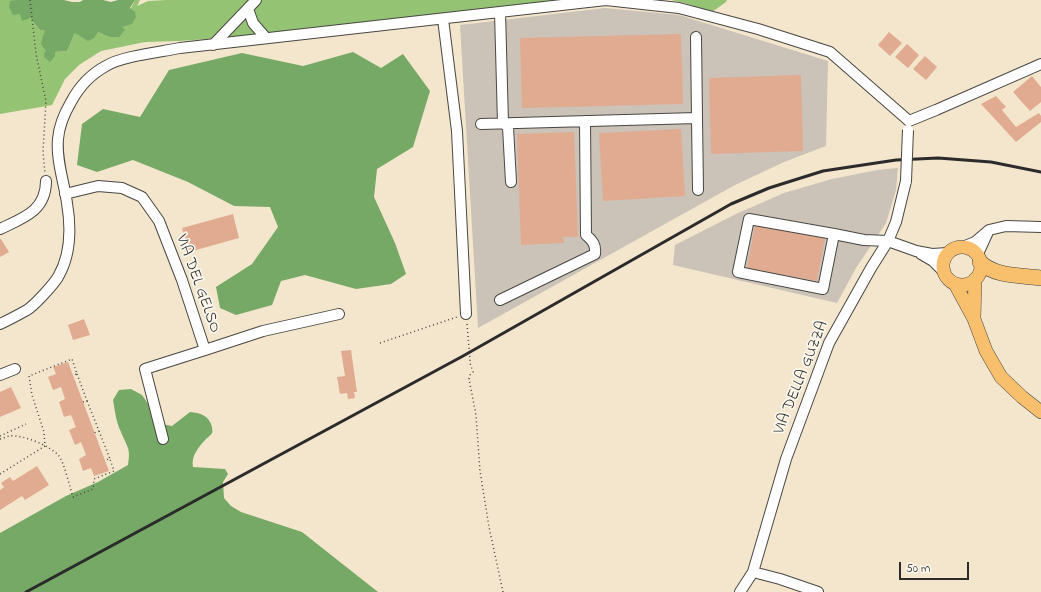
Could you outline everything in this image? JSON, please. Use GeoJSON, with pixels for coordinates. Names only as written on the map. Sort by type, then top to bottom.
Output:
{"type":"FeatureCollection","features":[{"type":"Feature","properties":{"kind":"highway"},"geometry":{"type":"LineString","coordinates":[[978,259],[986,267],[999,272],[1041,278]]}},
{"type":"Feature","properties":{"kind":"main road"},"geometry":{"type":"LineString","coordinates":[[974,319],[976,279],[980,271],[978,259],[970,249],[954,250],[943,262],[944,272],[954,284],[974,319],[986,351],[1001,377],[1022,397],[1041,412]]}},
{"type":"Feature","properties":{"kind":"main road"},"geometry":{"type":"LineString","coordinates":[[954,284],[966,285],[976,279]]}},
{"type":"Feature","properties":{"kind":"street"},"geometry":{"type":"LineString","coordinates":[[213,44],[256,0]]}},
{"type":"Feature","properties":{"kind":"street"},"geometry":{"type":"LineString","coordinates":[[0,324],[29,309],[58,277],[64,265],[70,233],[67,203],[60,169],[58,141],[60,127],[73,97],[92,75],[107,65],[122,60],[180,48],[606,0],[679,8],[758,29],[830,52],[908,126],[1041,64]]}},
{"type":"Feature","properties":{"kind":"street"},"geometry":{"type":"LineString","coordinates":[[248,9],[253,23],[266,38]]}},
{"type":"Feature","properties":{"kind":"street"},"geometry":{"type":"LineString","coordinates":[[500,12],[503,123],[508,127],[511,182]]}},
{"type":"Feature","properties":{"kind":"street"},"geometry":{"type":"LineString","coordinates":[[443,18],[457,131],[466,314]]}},
{"type":"Feature","properties":{"kind":"street"},"geometry":{"type":"LineString","coordinates":[[696,37],[698,190]]}},
{"type":"Feature","properties":{"kind":"street"},"geometry":{"type":"LineString","coordinates":[[481,124],[697,118]]}},
{"type":"Feature","properties":{"kind":"street"},"geometry":{"type":"LineString","coordinates":[[500,300],[595,254],[596,247],[586,235],[585,121]]}},
{"type":"Feature","properties":{"kind":"street","name":"VIA DELLA GUZZA"},"geometry":{"type":"LineString","coordinates":[[740,592],[753,572],[786,458],[829,343],[870,268],[888,241],[896,222],[906,181],[908,126]]}},
{"type":"Feature","properties":{"kind":"street"},"geometry":{"type":"LineString","coordinates":[[0,230],[26,216],[40,205],[45,198],[46,181]]}},
{"type":"Feature","properties":{"kind":"street","name":"VIA DEL GELSO"},"geometry":{"type":"LineString","coordinates":[[65,194],[98,186],[122,188],[142,197],[159,221],[182,280],[205,350],[263,331],[339,314]]}},
{"type":"Feature","properties":{"kind":"street"},"geometry":{"type":"LineString","coordinates":[[834,234],[824,289],[738,272],[749,219],[834,234],[864,240],[888,241],[916,251],[932,254],[954,250],[975,242],[989,230],[1006,226],[1041,227]]}},
{"type":"Feature","properties":{"kind":"street"},"geometry":{"type":"LineString","coordinates":[[978,259],[989,230]]}},
{"type":"Feature","properties":{"kind":"street"},"geometry":{"type":"LineString","coordinates":[[916,251],[933,261],[944,272]]}},
{"type":"Feature","properties":{"kind":"street"},"geometry":{"type":"LineString","coordinates":[[162,439],[145,369],[205,350]]}},
{"type":"Feature","properties":{"kind":"street"},"geometry":{"type":"LineString","coordinates":[[0,375],[15,369]]}},
{"type":"Feature","properties":{"kind":"street"},"geometry":{"type":"LineString","coordinates":[[753,572],[780,579],[818,592]]}},
{"type":"Feature","properties":{"kind":"path"},"geometry":{"type":"LineString","coordinates":[[30,0],[36,54],[46,101],[43,152],[46,181]]}},
{"type":"Feature","properties":{"kind":"path"},"geometry":{"type":"LineString","coordinates":[[380,343],[466,314],[470,364],[473,372],[469,379],[476,415],[480,471],[489,527],[503,592]]}},
{"type":"Feature","properties":{"kind":"path"},"geometry":{"type":"LineString","coordinates":[[0,440],[9,436],[20,437],[45,446],[53,451],[60,457],[73,497],[93,489],[94,479],[114,471],[72,359],[29,376],[32,395],[44,432],[45,446]]}},
{"type":"Feature","properties":{"kind":"path"},"geometry":{"type":"LineString","coordinates":[[73,375],[77,374]]}},
{"type":"Feature","properties":{"kind":"path"},"geometry":{"type":"LineString","coordinates":[[83,402],[87,401]]}},
{"type":"Feature","properties":{"kind":"path"},"geometry":{"type":"LineString","coordinates":[[0,436],[26,424]]}},
{"type":"Feature","properties":{"kind":"path"},"geometry":{"type":"LineString","coordinates":[[94,433],[99,431]]}},
{"type":"Feature","properties":{"kind":"path"},"geometry":{"type":"LineString","coordinates":[[0,474],[45,446]]}},
{"type":"Feature","properties":{"kind":"path"},"geometry":{"type":"LineString","coordinates":[[105,460],[110,459]]}},
{"type":"Feature","properties":{"kind":"shaded area"},"geometry":{"type":"Polygon","coordinates":[[[605,8],[679,15],[828,61],[826,146],[784,162],[735,185],[478,328],[460,25],[605,8]]]}},
{"type":"Feature","properties":{"kind":"shaded area"},"geometry":{"type":"Polygon","coordinates":[[[898,168],[896,190],[886,223],[856,268],[837,303],[673,265],[675,245],[736,214],[784,193],[832,179],[877,170],[898,168]]]}},
{"type":"Feature","properties":{"kind":"green space"},"geometry":{"type":"Polygon","coordinates":[[[0,0],[18,0],[21,14],[30,18],[40,30],[46,31],[54,52],[67,51],[75,33],[98,32],[109,37],[122,27],[135,0],[140,0],[137,6],[148,1],[167,0],[574,0],[275,34],[145,42],[101,51],[79,65],[65,79],[52,105],[0,114],[0,0]]]}},
{"type":"Feature","properties":{"kind":"green space"},"geometry":{"type":"Polygon","coordinates":[[[64,0],[80,2],[83,0],[103,0],[111,2],[118,0],[135,0],[130,8],[135,12],[136,17],[132,24],[122,27],[125,30],[119,37],[109,37],[98,32],[94,38],[88,41],[75,33],[67,51],[55,52],[55,56],[50,62],[44,57],[44,53],[46,51],[41,44],[45,31],[40,30],[30,18],[22,21],[20,14],[13,15],[9,7],[10,1],[64,0]]]}},
{"type":"Feature","properties":{"kind":"green space"},"geometry":{"type":"Polygon","coordinates":[[[671,0],[727,0],[712,12],[671,0]]]}},
{"type":"Feature","properties":{"kind":"green space"},"geometry":{"type":"Polygon","coordinates":[[[353,52],[381,68],[403,54],[430,91],[413,147],[377,169],[374,197],[395,243],[406,274],[391,284],[356,289],[305,275],[281,281],[272,305],[236,315],[220,308],[216,287],[252,264],[278,227],[270,207],[234,206],[188,182],[133,160],[97,172],[77,165],[82,124],[103,109],[140,117],[169,70],[242,53],[303,66],[353,52]]]}},
{"type":"Feature","properties":{"kind":"green space"},"geometry":{"type":"Polygon","coordinates":[[[131,389],[142,395],[162,424],[172,426],[190,412],[204,415],[209,420],[212,427],[212,433],[202,443],[196,452],[193,459],[193,467],[225,469],[228,474],[223,482],[224,498],[231,506],[241,512],[302,532],[378,592],[0,592],[0,533],[66,496],[98,482],[128,465],[129,451],[118,424],[113,400],[119,390],[131,389]]]}},
{"type":"Feature","properties":{"kind":"building"},"geometry":{"type":"Polygon","coordinates":[[[889,32],[902,43],[890,56],[878,45],[889,32]]]}},
{"type":"Feature","properties":{"kind":"building"},"geometry":{"type":"Polygon","coordinates":[[[681,34],[683,104],[522,108],[520,38],[681,34]]]}},
{"type":"Feature","properties":{"kind":"building"},"geometry":{"type":"Polygon","coordinates":[[[907,44],[919,55],[908,68],[895,57],[907,44]]]}},
{"type":"Feature","properties":{"kind":"building"},"geometry":{"type":"Polygon","coordinates":[[[925,56],[937,67],[926,80],[913,69],[925,56]]]}},
{"type":"Feature","properties":{"kind":"building"},"geometry":{"type":"Polygon","coordinates":[[[801,75],[803,151],[711,154],[709,78],[801,75]]]}},
{"type":"Feature","properties":{"kind":"building"},"geometry":{"type":"Polygon","coordinates":[[[1032,76],[1041,87],[1041,102],[1030,111],[1013,92],[1032,76]]]}},
{"type":"Feature","properties":{"kind":"building"},"geometry":{"type":"Polygon","coordinates":[[[996,96],[1006,107],[1002,110],[1016,127],[1039,113],[1041,116],[1041,122],[1016,142],[981,104],[996,96]]]}},
{"type":"Feature","properties":{"kind":"building"},"geometry":{"type":"Polygon","coordinates":[[[681,129],[685,196],[603,201],[599,133],[681,129]]]}},
{"type":"Feature","properties":{"kind":"building"},"geometry":{"type":"Polygon","coordinates":[[[574,132],[578,237],[563,237],[564,243],[521,245],[517,134],[574,132]]]}},
{"type":"Feature","properties":{"kind":"building"},"geometry":{"type":"Polygon","coordinates":[[[233,214],[239,238],[189,252],[182,228],[233,214]]]}},
{"type":"Feature","properties":{"kind":"building"},"geometry":{"type":"Polygon","coordinates":[[[755,225],[825,238],[817,281],[747,268],[755,225]]]}},
{"type":"Feature","properties":{"kind":"building"},"geometry":{"type":"Polygon","coordinates":[[[0,239],[9,252],[0,257],[0,239]]]}},
{"type":"Feature","properties":{"kind":"building"},"geometry":{"type":"Polygon","coordinates":[[[84,319],[90,335],[73,340],[68,325],[84,319]]]}},
{"type":"Feature","properties":{"kind":"building"},"geometry":{"type":"Polygon","coordinates":[[[351,350],[357,392],[354,392],[355,398],[348,399],[347,393],[340,394],[337,377],[345,376],[341,351],[351,350]]]}},
{"type":"Feature","properties":{"kind":"building"},"geometry":{"type":"Polygon","coordinates":[[[68,362],[109,471],[94,476],[91,468],[83,471],[79,459],[86,455],[81,442],[75,445],[69,430],[76,427],[71,415],[64,417],[59,402],[65,399],[61,387],[53,390],[48,377],[56,374],[53,367],[68,362]]]}},
{"type":"Feature","properties":{"kind":"building"},"geometry":{"type":"Polygon","coordinates":[[[11,387],[21,408],[0,417],[0,392],[11,387]]]}},
{"type":"Feature","properties":{"kind":"building"},"geometry":{"type":"Polygon","coordinates":[[[37,466],[49,485],[25,500],[22,496],[0,510],[0,490],[4,487],[1,483],[10,477],[13,481],[37,466]]]}},
{"type":"Feature","properties":{"kind":"railway"},"geometry":{"type":"LineString","coordinates":[[26,592],[463,356],[731,204],[769,188],[823,171],[896,160],[938,158],[991,162],[1041,172]]}}]}
